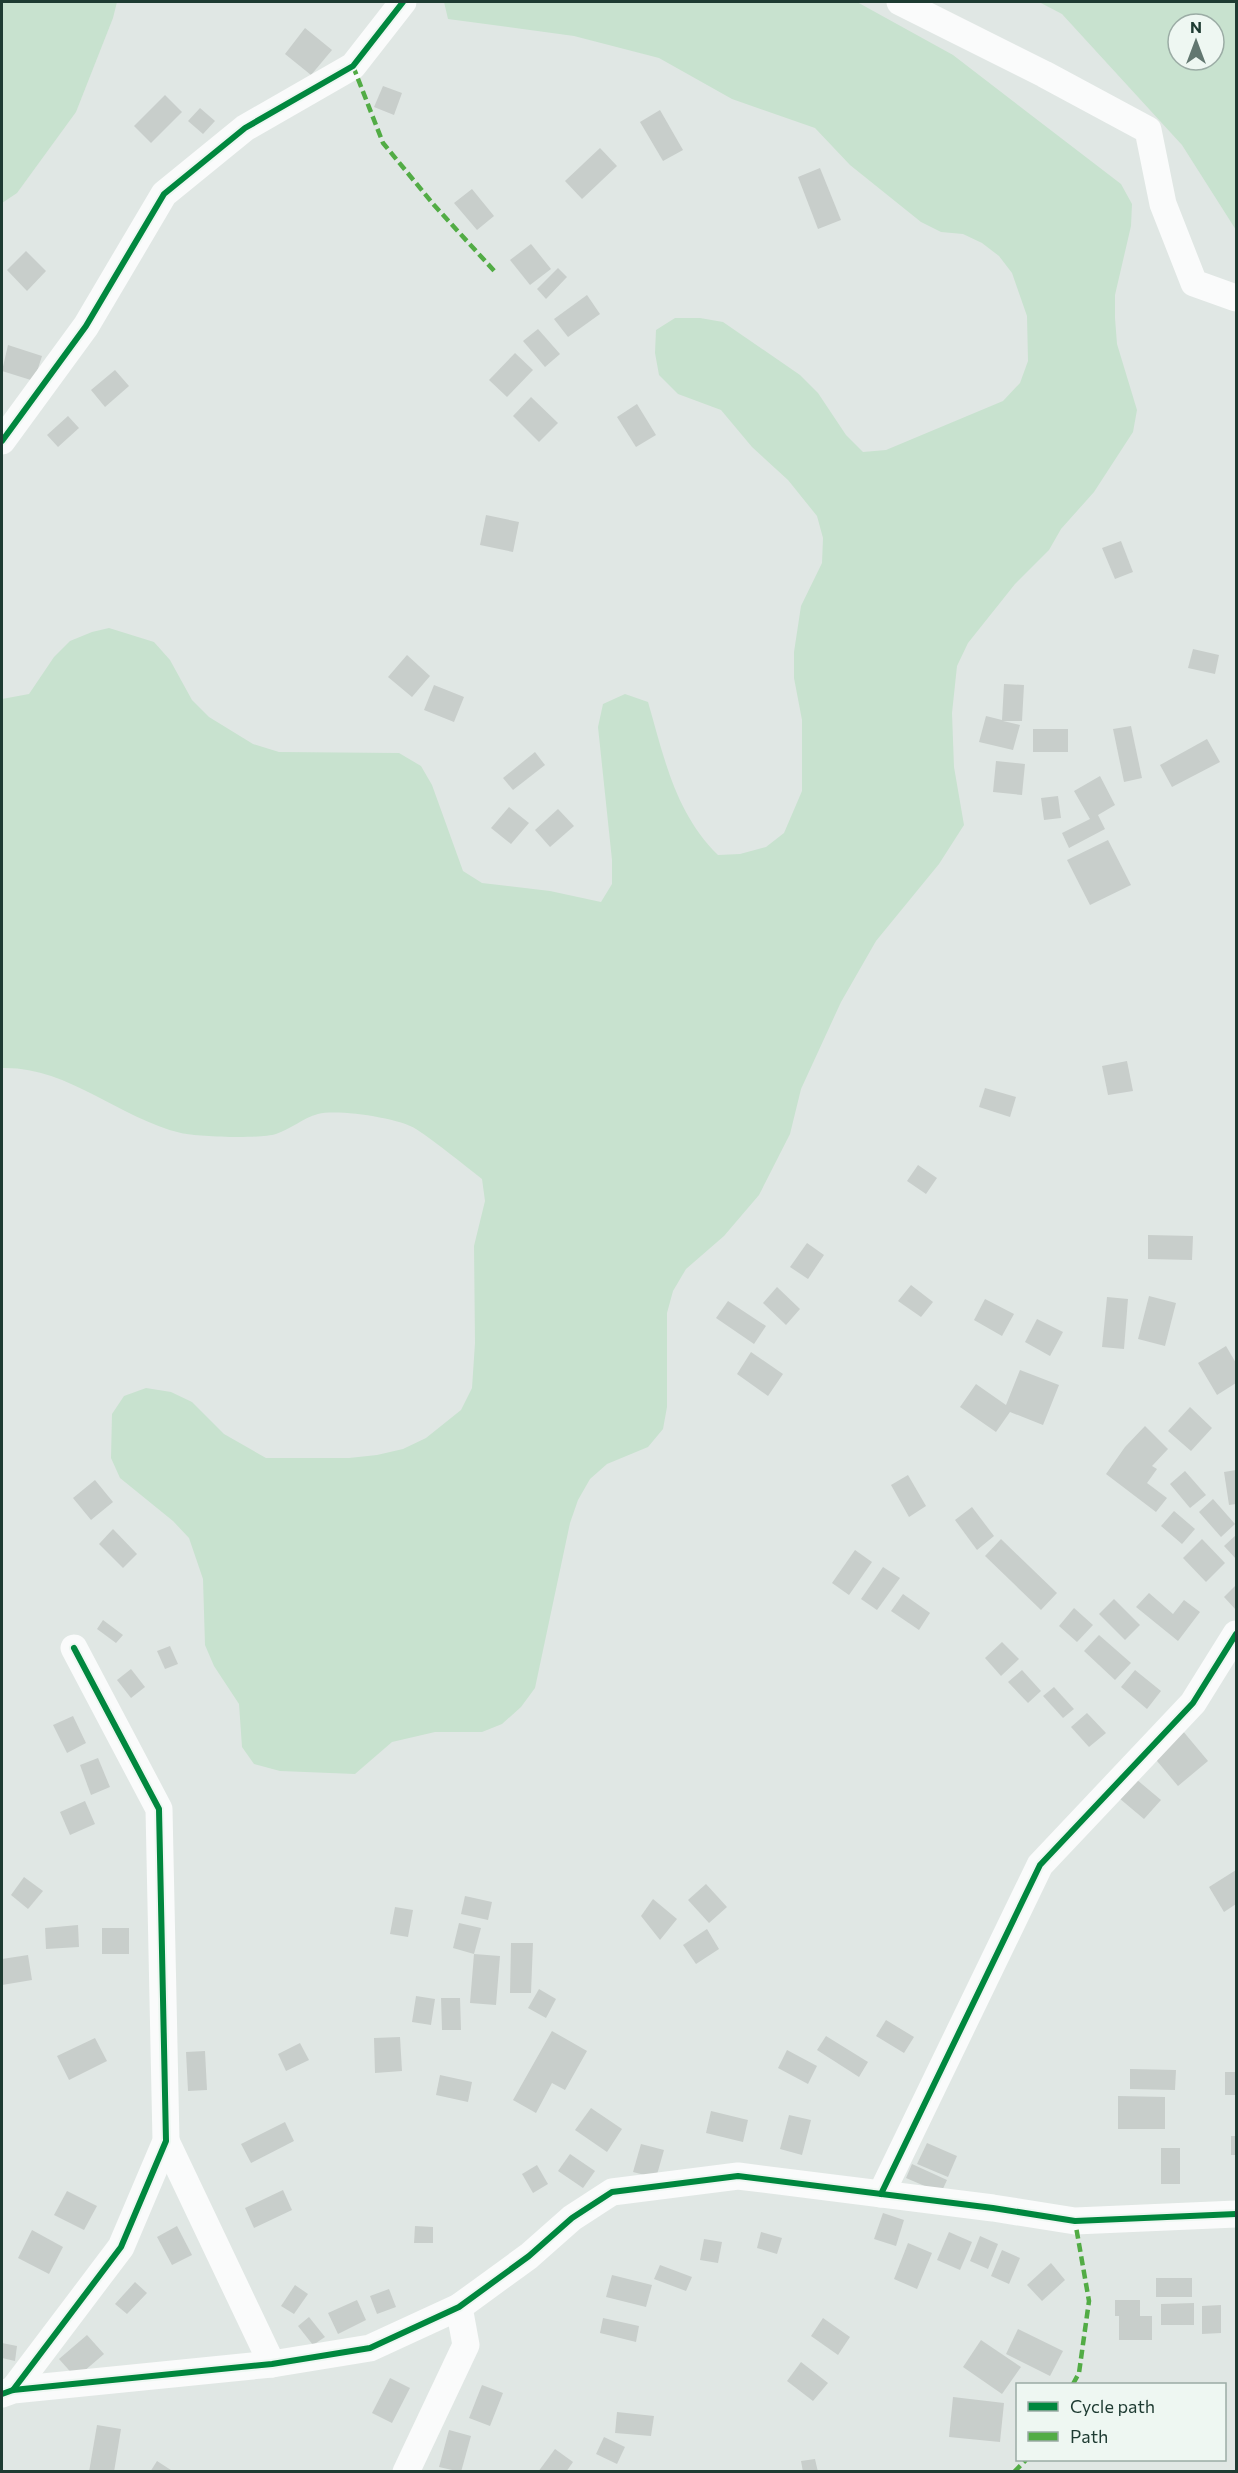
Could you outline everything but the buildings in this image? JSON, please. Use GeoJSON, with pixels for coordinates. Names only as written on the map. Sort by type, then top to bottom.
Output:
{"type":"FeatureCollection","features":[{"type":"Feature","properties":{"kind":"street"},"geometry":{"type":"LineString","coordinates":[[2,441],[86,326],[164,194],[245,129],[353,66],[404,2]]}},
{"type":"Feature","properties":{"kind":"street"},"geometry":{"type":"LineString","coordinates":[[900,2],[1044,74],[1148,130],[1163,204],[1194,283],[1236,298]]}},
{"type":"Feature","properties":{"kind":"street"},"geometry":{"type":"LineString","coordinates":[[881,2194],[1040,1865],[1193,1703],[1236,1634]]}},
{"type":"Feature","properties":{"kind":"street"},"geometry":{"type":"LineString","coordinates":[[7,2392],[121,2247],[166,2141],[159,1809],[74,1648]]}},
{"type":"Feature","properties":{"kind":"street"},"geometry":{"type":"LineString","coordinates":[[166,2141],[272,2364]]}},
{"type":"Feature","properties":{"kind":"street"},"geometry":{"type":"LineString","coordinates":[[7,2392],[272,2364],[370,2348],[459,2307],[529,2256],[572,2218],[612,2192],[738,2176],[1075,2221],[1236,2214]]}},
{"type":"Feature","properties":{"kind":"street"},"geometry":{"type":"LineString","coordinates":[[406,2472],[466,2346],[459,2307]]}},
{"type":"Feature","properties":{"kind":"green space"},"geometry":{"type":"Polygon","coordinates":[[[2,2],[117,2],[113,18],[76,112],[17,193],[2,203],[2,2]]]}},
{"type":"Feature","properties":{"kind":"green space"},"geometry":{"type":"Polygon","coordinates":[[[444,2],[857,2],[953,55],[1121,184],[1132,204],[1131,226],[1115,295],[1115,318],[1117,344],[1137,410],[1133,432],[1094,492],[1061,529],[1049,550],[1015,584],[968,643],[957,666],[952,713],[954,767],[964,825],[939,864],[876,941],[841,1002],[801,1089],[790,1134],[759,1195],[724,1236],[686,1269],[673,1291],[667,1313],[667,1407],[663,1429],[648,1447],[607,1464],[590,1479],[578,1500],[570,1523],[535,1688],[521,1707],[502,1724],[482,1732],[435,1732],[392,1742],[355,1774],[280,1771],[254,1764],[242,1747],[239,1704],[214,1666],[205,1645],[203,1579],[189,1538],[173,1521],[120,1478],[111,1458],[112,1414],[124,1396],[146,1388],[171,1392],[192,1402],[224,1434],[266,1458],[349,1458],[377,1455],[403,1449],[426,1438],[461,1410],[472,1388],[475,1343],[474,1246],[485,1201],[482,1179],[416,1129],[396,1121],[353,1114],[327,1113],[318,1114],[268,1136],[229,1137],[181,1133],[158,1126],[49,1075],[2,1068],[2,699],[29,694],[54,657],[70,641],[92,632],[109,628],[154,642],[170,660],[192,700],[209,717],[253,744],[279,752],[399,753],[421,766],[432,785],[463,871],[482,883],[550,891],[601,902],[612,884],[612,860],[598,727],[603,704],[625,694],[648,702],[666,764],[681,803],[703,839],[718,855],[740,854],[766,847],[784,833],[802,791],[802,720],[794,678],[794,652],[801,606],[822,563],[823,538],[817,516],[788,480],[752,447],[721,410],[678,394],[659,375],[655,353],[656,330],[675,318],[700,318],[723,322],[800,375],[818,393],[846,435],[863,452],[886,450],[1003,401],[1020,383],[1028,361],[1027,316],[1012,273],[999,256],[982,243],[963,234],[941,232],[921,222],[850,165],[815,128],[732,99],[659,58],[574,36],[448,19],[444,2]]]}},
{"type":"Feature","properties":{"kind":"green space"},"geometry":{"type":"Polygon","coordinates":[[[1039,2],[1236,2],[1236,230],[1182,145],[1062,14],[1039,2]]]}},
{"type":"Feature","properties":{"kind":"marked path"},"geometry":{"type":"LineString","coordinates":[[353,66],[383,143],[434,205],[497,274]]}},
{"type":"Feature","properties":{"kind":"marked path"},"geometry":{"type":"LineString","coordinates":[[1074,2383],[1079,2373],[1089,2301],[1075,2221]]}},
{"type":"Feature","properties":{"kind":"marked path"},"geometry":{"type":"LineString","coordinates":[[1014,2472],[1025,2461]]}},
{"type":"Feature","properties":{"kind":"cycle path"},"geometry":{"type":"LineString","coordinates":[[2,441],[86,326],[164,194],[245,128],[353,66],[403,2]]}},
{"type":"Feature","properties":{"kind":"cycle path"},"geometry":{"type":"LineString","coordinates":[[881,2194],[1040,1865],[1193,1703],[1236,1634]]}},
{"type":"Feature","properties":{"kind":"cycle path"},"geometry":{"type":"LineString","coordinates":[[13,2390],[121,2247],[166,2141],[159,1809],[74,1648]]}},
{"type":"Feature","properties":{"kind":"cycle path"},"geometry":{"type":"LineString","coordinates":[[2,2394],[13,2390],[272,2364],[370,2348],[459,2307],[529,2256],[572,2218],[612,2192],[738,2176],[993,2208],[1075,2221],[1236,2214]]}}]}
